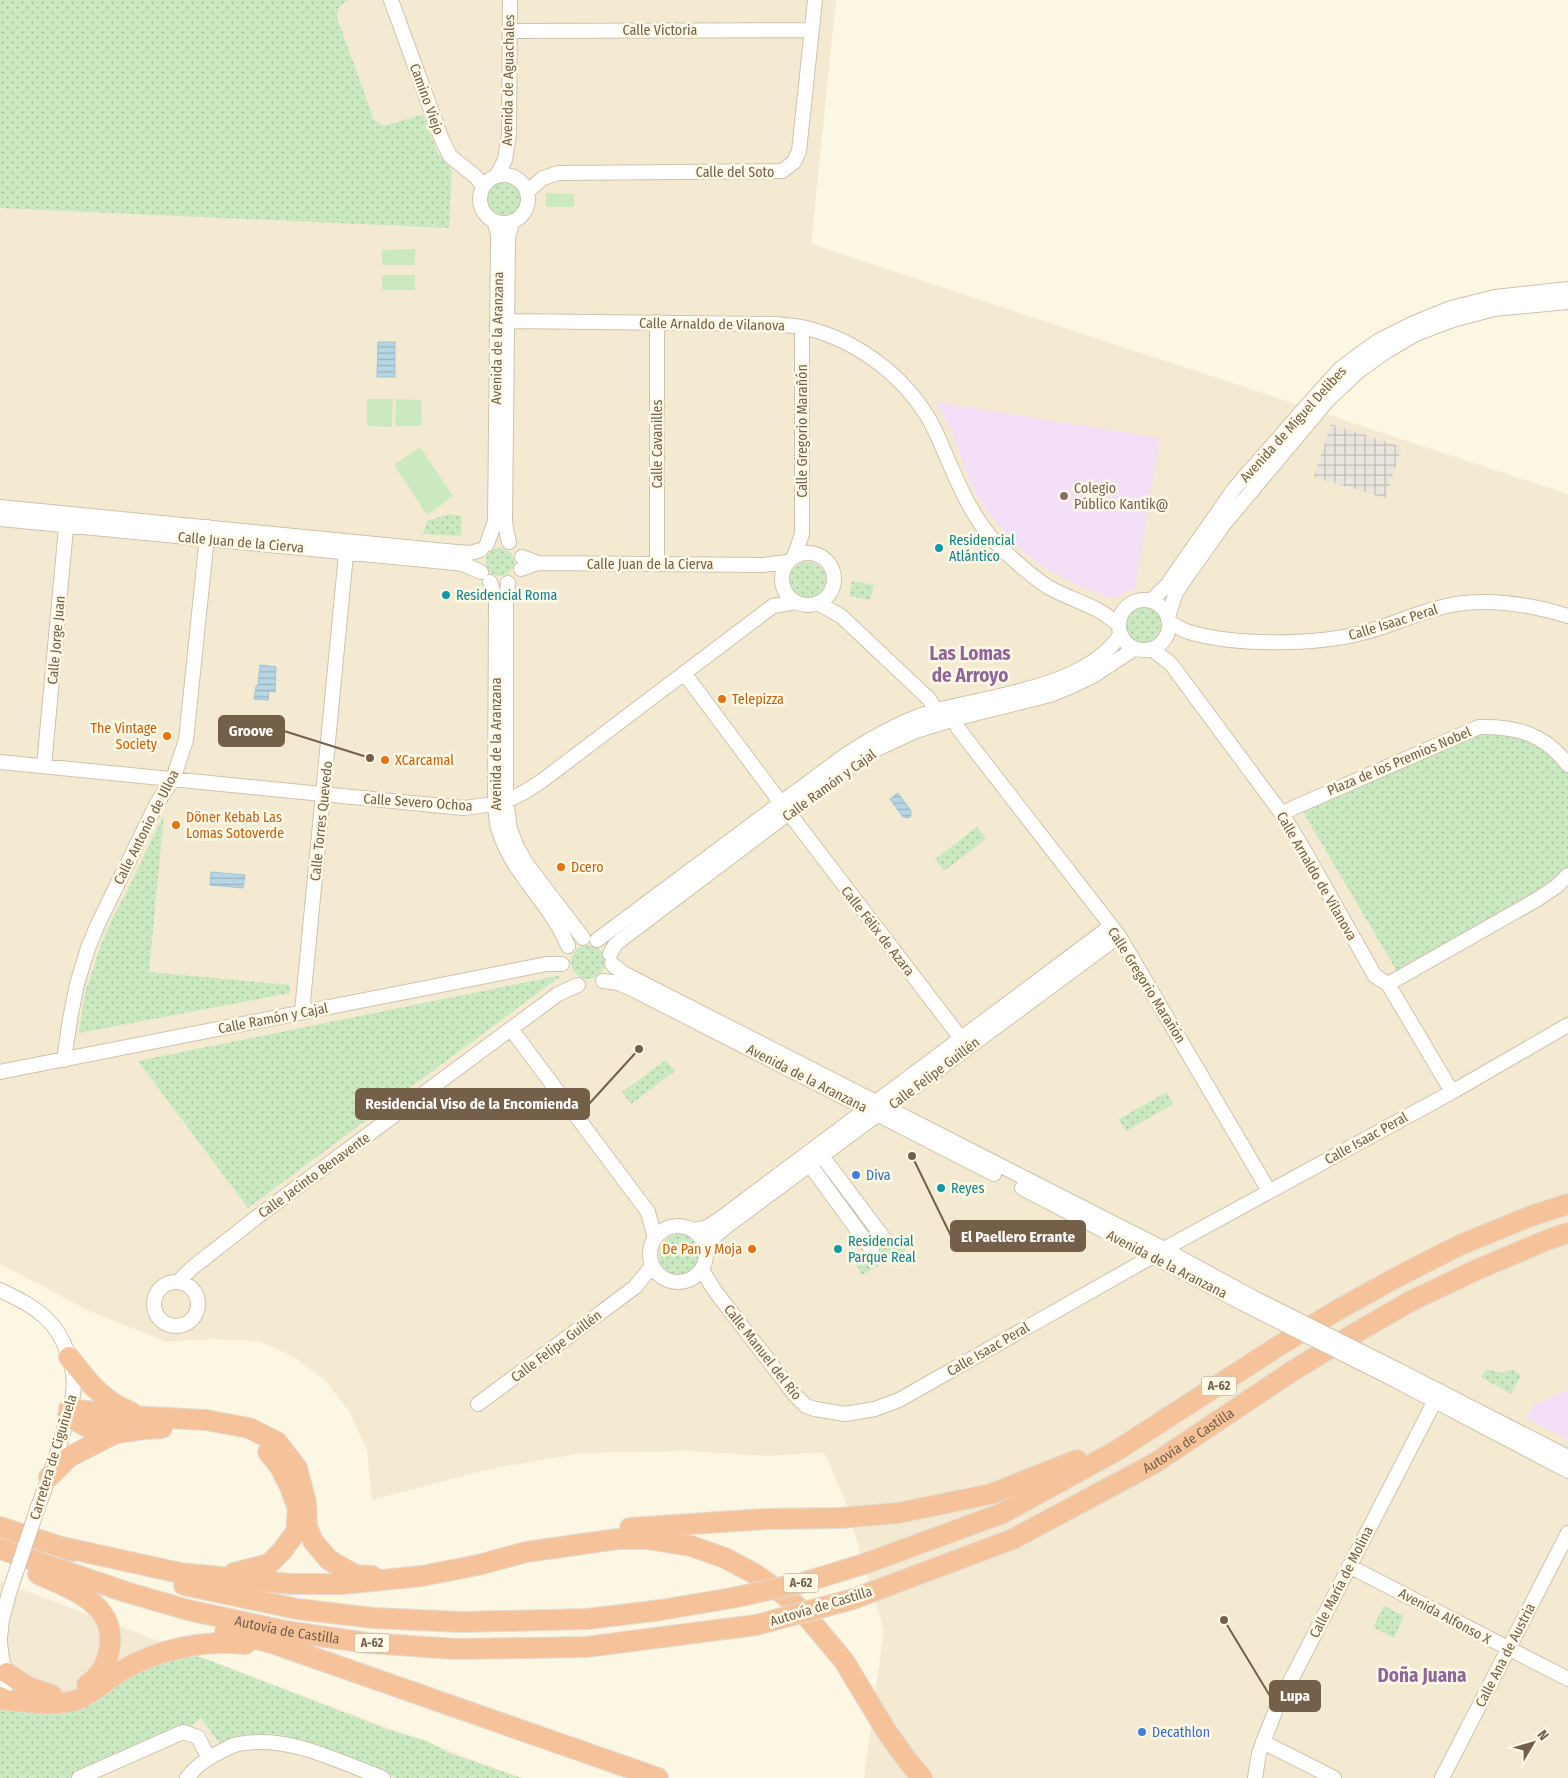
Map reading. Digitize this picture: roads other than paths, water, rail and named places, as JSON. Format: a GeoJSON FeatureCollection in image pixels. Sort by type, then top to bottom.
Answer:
{"type":"FeatureCollection","features":[{"type":"Feature","properties":{"kind":"highway","name":"Autovía de Castilla"},"geometry":{"type":"LineString","coordinates":[[0,1527],[62,1547],[131,1574],[296,1609],[374,1618],[462,1622],[587,1619],[661,1610],[732,1598],[802,1583],[867,1563],[1003,1513],[1116,1451],[1277,1347],[1334,1312],[1401,1275],[1469,1242],[1531,1216],[1568,1204]]}},
{"type":"Feature","properties":{"kind":"highway","name":"Autovía de Castilla"},"geometry":{"type":"LineString","coordinates":[[0,1549],[126,1592],[188,1610],[285,1631],[368,1643],[455,1649],[586,1647],[756,1625],[853,1599],[1013,1539],[1155,1463],[1294,1370],[1411,1301],[1474,1271],[1568,1233]]}},
{"type":"Feature","properties":{"kind":"highway"},"geometry":{"type":"LineString","coordinates":[[1155,1463],[1308,1371],[1402,1318],[1473,1284],[1568,1246]]}},
{"type":"Feature","properties":{"kind":"highway"},"geometry":{"type":"LineString","coordinates":[[69,1357],[90,1385],[103,1397],[117,1406],[142,1416]]}},
{"type":"Feature","properties":{"kind":"highway"},"geometry":{"type":"LineString","coordinates":[[62,1547],[180,1573],[291,1584],[342,1584],[398,1579],[478,1565],[573,1538],[636,1526],[766,1519],[840,1518],[898,1513],[991,1494],[1025,1482],[1104,1448],[1220,1385]]}},
{"type":"Feature","properties":{"kind":"highway"},"geometry":{"type":"LineString","coordinates":[[69,1413],[206,1420],[249,1428],[277,1442],[297,1468],[306,1502],[307,1527],[313,1541],[329,1560],[355,1574],[398,1579]]}},
{"type":"Feature","properties":{"kind":"highway"},"geometry":{"type":"LineString","coordinates":[[69,1413],[89,1428],[116,1433],[145,1429],[177,1428],[242,1436],[268,1452],[280,1467],[298,1509],[296,1532],[282,1551],[268,1564],[245,1571],[212,1577]]}},
{"type":"Feature","properties":{"kind":"highway"},"geometry":{"type":"LineString","coordinates":[[49,1477],[69,1457],[116,1433]]}},
{"type":"Feature","properties":{"kind":"highway"},"geometry":{"type":"LineString","coordinates":[[526,1552],[618,1539],[654,1539],[675,1542],[708,1552],[725,1558],[755,1574],[793,1602],[822,1634],[844,1662],[896,1746],[922,1778]]}},
{"type":"Feature","properties":{"kind":"highway"},"geometry":{"type":"LineString","coordinates":[[8,1561],[157,1612],[272,1643],[658,1778]]}},
{"type":"Feature","properties":{"kind":"highway"},"geometry":{"type":"LineString","coordinates":[[4,1670],[28,1687],[39,1692],[50,1694],[71,1692],[94,1680],[101,1673],[111,1645],[105,1618],[89,1599],[8,1561]]}},
{"type":"Feature","properties":{"kind":"highway"},"geometry":{"type":"LineString","coordinates":[[0,1695],[5,1700],[48,1704],[68,1702],[87,1695],[122,1670],[151,1656],[178,1648],[203,1644],[257,1645],[319,1659]]}},
{"type":"Feature","properties":{"kind":"street","name":"Camino Viejo"},"geometry":{"type":"LineString","coordinates":[[391,0],[442,140],[450,156],[476,177],[483,186]]}},
{"type":"Feature","properties":{"kind":"street","name":"Avenida de Aguachales"},"geometry":{"type":"LineString","coordinates":[[503,175],[509,134],[510,0]]}},
{"type":"Feature","properties":{"kind":"street","name":"Calle del Soto"},"geometry":{"type":"LineString","coordinates":[[526,187],[549,174],[558,173],[782,172],[794,162],[799,151],[815,0]]}},
{"type":"Feature","properties":{"kind":"street","name":"Calle Victoria"},"geometry":{"type":"LineString","coordinates":[[509,31],[811,30]]}},
{"type":"Feature","properties":{"kind":"street"},"geometry":{"type":"LineString","coordinates":[[503,175],[518,178],[526,187],[529,198],[526,209],[521,217],[512,222],[502,223],[486,216],[481,206],[480,197],[483,186],[489,179],[503,175]]}},
{"type":"Feature","properties":{"kind":"street","name":"Avenida de la Aranzana"},"geometry":{"type":"LineString","coordinates":[[494,221],[498,234],[502,321],[505,520],[509,542]]}},
{"type":"Feature","properties":{"kind":"street","name":"Avenida de la Aranzana"},"geometry":{"type":"LineString","coordinates":[[484,547],[492,534],[495,521],[502,321],[508,238],[512,222]]}},
{"type":"Feature","properties":{"kind":"street","name":"Avenida de Miguel Delibes"},"geometry":{"type":"LineString","coordinates":[[1151,601],[1167,585],[1234,489],[1340,369],[1361,353],[1378,341],[1414,323],[1451,308],[1495,298],[1568,289]]}},
{"type":"Feature","properties":{"kind":"street","name":"Avenida de Miguel Delibes"},"geometry":{"type":"LineString","coordinates":[[1168,619],[1176,592],[1224,524],[1327,401],[1360,370],[1416,334],[1453,320],[1494,310],[1568,302]]}},
{"type":"Feature","properties":{"kind":"street","name":"Calle Arnaldo de Vilanova"},"geometry":{"type":"LineString","coordinates":[[502,321],[775,324],[802,327],[822,333],[851,346],[876,361],[897,377],[915,398],[938,435],[967,503],[995,542],[1023,568],[1049,587],[1098,610],[1120,624]]}},
{"type":"Feature","properties":{"kind":"street","name":"Calle Cavanilles"},"geometry":{"type":"LineString","coordinates":[[657,565],[658,322]]}},
{"type":"Feature","properties":{"kind":"street","name":"Calle Gregorio Marañón"},"geometry":{"type":"LineString","coordinates":[[787,570],[802,534],[802,327]]}},
{"type":"Feature","properties":{"kind":"street","name":"Calle Juan de la Cierva"},"geometry":{"type":"LineString","coordinates":[[0,507],[67,520]]}},
{"type":"Feature","properties":{"kind":"street","name":"Calle Juan de la Cierva"},"geometry":{"type":"LineString","coordinates":[[0,519],[67,520],[347,547],[455,562],[465,565],[486,577]]}},
{"type":"Feature","properties":{"kind":"street","name":"Calle Jorge Juan"},"geometry":{"type":"LineString","coordinates":[[44,766],[67,520]]}},
{"type":"Feature","properties":{"kind":"street","name":"Calle Antonio de Ulloa"},"geometry":{"type":"LineString","coordinates":[[64,1060],[77,984],[88,948],[157,804],[173,779],[186,740],[207,533]]}},
{"type":"Feature","properties":{"kind":"street"},"geometry":{"type":"LineString","coordinates":[[802,534],[814,554],[827,562],[833,575],[831,590],[828,595],[817,603],[810,605],[796,602],[790,598],[787,570],[800,554],[814,554]]}},
{"type":"Feature","properties":{"kind":"street"},"geometry":{"type":"LineString","coordinates":[[502,540],[509,542],[517,548],[522,563],[516,577],[508,583],[499,584],[486,577],[478,565],[484,547],[494,541],[502,540]]}},
{"type":"Feature","properties":{"kind":"street","name":"Calle Juan de la Cierva"},"geometry":{"type":"LineString","coordinates":[[347,547],[470,553],[484,547]]}},
{"type":"Feature","properties":{"kind":"street","name":"Calle Torres Quevedo"},"geometry":{"type":"LineString","coordinates":[[302,1012],[347,547]]}},
{"type":"Feature","properties":{"kind":"street","name":"Calle Juan de la Cierva"},"geometry":{"type":"LineString","coordinates":[[522,563],[762,565],[787,570]]}},
{"type":"Feature","properties":{"kind":"street","name":"Calle Severo Ochoa"},"geometry":{"type":"LineString","coordinates":[[773,606],[787,570]]}},
{"type":"Feature","properties":{"kind":"street","name":"Avenida de la Aranzana"},"geometry":{"type":"LineString","coordinates":[[486,577],[496,601],[500,803],[522,855],[590,939]]}},
{"type":"Feature","properties":{"kind":"street","name":"Avenida de la Aranzana"},"geometry":{"type":"LineString","coordinates":[[508,583],[498,829],[507,852],[518,870],[561,928],[565,955]]}},
{"type":"Feature","properties":{"kind":"street"},"geometry":{"type":"LineString","coordinates":[[831,590],[841,616]]}},
{"type":"Feature","properties":{"kind":"street"},"geometry":{"type":"LineString","coordinates":[[1142,600],[1158,604],[1168,619],[1161,643],[1143,651],[1134,649],[1126,644],[1120,624],[1134,602],[1142,600]]}},
{"type":"Feature","properties":{"kind":"street","name":"Calle Isaac Peral"},"geometry":{"type":"LineString","coordinates":[[1168,619],[1188,632],[1217,638],[1265,642],[1332,639],[1360,634],[1439,608],[1483,601],[1524,604],[1568,616]]}},
{"type":"Feature","properties":{"kind":"street","name":"Calle Severo Ochoa"},"geometry":{"type":"LineString","coordinates":[[0,762],[463,808],[500,803],[521,795],[543,780],[773,606],[796,602]]}},
{"type":"Feature","properties":{"kind":"street"},"geometry":{"type":"LineString","coordinates":[[817,603],[841,616],[929,699],[936,710]]}},
{"type":"Feature","properties":{"kind":"street","name":"Calle Ramón y Cajal"},"geometry":{"type":"LineString","coordinates":[[611,959],[615,945],[785,808],[844,756],[870,739],[907,721],[936,710],[1044,684],[1067,676],[1086,666],[1108,650],[1120,624]]}},
{"type":"Feature","properties":{"kind":"street","name":"Calle Isaac Peral"},"geometry":{"type":"LineString","coordinates":[[1161,643],[1188,632]]}},
{"type":"Feature","properties":{"kind":"street","name":"Calle Arnaldo de Vilanova"},"geometry":{"type":"LineString","coordinates":[[1161,643],[1172,664],[1282,814],[1375,976],[1388,984],[1452,1092]]}},
{"type":"Feature","properties":{"kind":"street","name":"Calle Ramón y Cajal"},"geometry":{"type":"LineString","coordinates":[[590,939],[875,750],[916,731],[954,719],[1050,696],[1093,676],[1134,649]]}},
{"type":"Feature","properties":{"kind":"street","name":"Calle Félix de Azara"},"geometry":{"type":"LineString","coordinates":[[684,673],[964,1043]]}},
{"type":"Feature","properties":{"kind":"street","name":"Calle Gregorio Marañón"},"geometry":{"type":"LineString","coordinates":[[954,719],[967,740],[1115,931],[1270,1191]]}},
{"type":"Feature","properties":{"kind":"street","name":"Plaza de los Premios Nobel"},"geometry":{"type":"LineString","coordinates":[[1282,814],[1479,727],[1500,726],[1536,736],[1552,748],[1568,765]]}},
{"type":"Feature","properties":{"kind":"street"},"geometry":{"type":"LineString","coordinates":[[1388,984],[1536,900],[1568,875]]}},
{"type":"Feature","properties":{"kind":"street","name":"Calle Felipe Guillén"},"geometry":{"type":"LineString","coordinates":[[694,1230],[705,1228],[717,1220],[877,1108],[1115,931]]}},
{"type":"Feature","properties":{"kind":"street"},"geometry":{"type":"LineString","coordinates":[[590,939],[606,946],[611,959],[607,976],[603,981],[591,987],[573,982],[564,972],[565,955],[575,941],[590,939]]}},
{"type":"Feature","properties":{"kind":"street","name":"Calle Ramón y Cajal"},"geometry":{"type":"LineString","coordinates":[[0,1072],[547,964],[565,955]]}},
{"type":"Feature","properties":{"kind":"street","name":"Avenida de la Aranzana"},"geometry":{"type":"LineString","coordinates":[[611,959],[622,973],[877,1108],[1395,1375],[1568,1457]]}},
{"type":"Feature","properties":{"kind":"street","name":"Avenida de la Aranzana"},"geometry":{"type":"LineString","coordinates":[[603,981],[618,983],[632,989],[877,1108]]}},
{"type":"Feature","properties":{"kind":"street","name":"Calle Jacinto Benavente"},"geometry":{"type":"LineString","coordinates":[[185,1284],[192,1268],[257,1216],[573,982]]}},
{"type":"Feature","properties":{"kind":"street","name":"Calle Isaac Peral"},"geometry":{"type":"LineString","coordinates":[[815,1410],[846,1414],[875,1409],[899,1400],[1158,1252],[1452,1092],[1568,1025]]}},
{"type":"Feature","properties":{"kind":"street"},"geometry":{"type":"LineString","coordinates":[[511,1029],[648,1212],[655,1238]]}},
{"type":"Feature","properties":{"kind":"street","name":"Calle Felipe Guillén"},"geometry":{"type":"LineString","coordinates":[[707,1251],[711,1240],[723,1229],[822,1156],[877,1108]]}},
{"type":"Feature","properties":{"kind":"street"},"geometry":{"type":"LineString","coordinates":[[822,1156],[886,1241]]}},
{"type":"Feature","properties":{"kind":"street"},"geometry":{"type":"LineString","coordinates":[[810,1165],[872,1250]]}},
{"type":"Feature","properties":{"kind":"street"},"geometry":{"type":"LineString","coordinates":[[648,1212],[672,1226],[687,1227],[694,1230],[700,1236],[707,1251],[706,1261],[696,1277],[679,1283],[663,1278],[657,1273],[652,1266],[650,1256],[655,1238],[672,1226]]}},
{"type":"Feature","properties":{"kind":"street","name":"Calle Felipe Guillén"},"geometry":{"type":"LineString","coordinates":[[478,1404],[635,1287],[652,1266]]}},
{"type":"Feature","properties":{"kind":"street","name":"Calle Manuel del Río"},"geometry":{"type":"LineString","coordinates":[[702,1270],[715,1290],[795,1395],[806,1406],[815,1410]]}},
{"type":"Feature","properties":{"kind":"street","name":"Calle Felipe Guillén"},"geometry":{"type":"LineString","coordinates":[[635,1287],[663,1278]]}},
{"type":"Feature","properties":{"kind":"street","name":"Calle Manuel del Río"},"geometry":{"type":"LineString","coordinates":[[690,1280],[715,1290]]}},
{"type":"Feature","properties":{"kind":"street","name":"Carretera de Ciguñuela"},"geometry":{"type":"LineString","coordinates":[[0,1290],[21,1300],[47,1319],[57,1332],[69,1357],[74,1384],[69,1413],[9,1593],[2,1620],[0,1640],[4,1670]]}},
{"type":"Feature","properties":{"kind":"street","name":"Avenida de la Aranzana"},"geometry":{"type":"LineString","coordinates":[[1438,1396],[1568,1470]]}},
{"type":"Feature","properties":{"kind":"street","name":"Calle María de Molina"},"geometry":{"type":"LineString","coordinates":[[1255,1778],[1259,1753],[1276,1709],[1438,1396]]}},
{"type":"Feature","properties":{"kind":"street","name":"Calle Ana de Austria"},"geometry":{"type":"LineString","coordinates":[[1442,1778],[1568,1532]]}},
{"type":"Feature","properties":{"kind":"street","name":"Avenida Alfonso X"},"geometry":{"type":"LineString","coordinates":[[1349,1566],[1568,1679]]}},
{"type":"Feature","properties":{"kind":"street","name":"Carretera de Ciguñuela"},"geometry":{"type":"LineString","coordinates":[[0,1612],[9,1593]]}},
{"type":"Feature","properties":{"kind":"street"},"geometry":{"type":"LineString","coordinates":[[0,1695],[8,1684],[4,1670]]}},
{"type":"Feature","properties":{"kind":"street"},"geometry":{"type":"LineString","coordinates":[[80,1778],[183,1732],[198,1736],[208,1757]]}},
{"type":"Feature","properties":{"kind":"street"},"geometry":{"type":"LineString","coordinates":[[187,1778],[208,1757],[236,1744],[269,1741],[295,1745],[383,1778]]}},
{"type":"Feature","properties":{"kind":"street"},"geometry":{"type":"LineString","coordinates":[[1263,1742],[1334,1778]]}},
{"type":"Feature","properties":{"kind":"water"},"geometry":{"type":"Polygon","coordinates":[[[378,342],[395,342],[395,377],[377,377],[378,342]]]}},
{"type":"Feature","properties":{"kind":"water"},"geometry":{"type":"Polygon","coordinates":[[[260,665],[276,667],[275,692],[269,691],[268,700],[254,699],[256,686],[258,685],[260,665]]]}},
{"type":"Feature","properties":{"kind":"water"},"geometry":{"type":"Polygon","coordinates":[[[898,793],[911,811],[909,818],[903,817],[890,799],[898,793]]]}},
{"type":"Feature","properties":{"kind":"water"},"geometry":{"type":"Polygon","coordinates":[[[211,872],[245,875],[243,888],[210,885],[211,872]]]}},
{"type":"Feature","properties":{"kind":"place","name":"Colegio Público Kantik@"},"geometry":{"type":"Point","coordinates":[1064,496]}},
{"type":"Feature","properties":{"kind":"place","name":"Residencial Atlántico"},"geometry":{"type":"Point","coordinates":[939,548]}},
{"type":"Feature","properties":{"kind":"place","name":"Residencial Roma"},"geometry":{"type":"Point","coordinates":[446,595]}},
{"type":"Feature","properties":{"kind":"place","name":"Telepizza"},"geometry":{"type":"Point","coordinates":[722,699]}},
{"type":"Feature","properties":{"kind":"place","name":"The Vintage Society"},"geometry":{"type":"Point","coordinates":[167,736]}},
{"type":"Feature","properties":{"kind":"place","name":"Groove"},"geometry":{"type":"Point","coordinates":[370,758]}},
{"type":"Feature","properties":{"kind":"place","name":"XCarcamal"},"geometry":{"type":"Point","coordinates":[385,760]}},
{"type":"Feature","properties":{"kind":"place","name":"Döner Kebab Las Lomas Sotoverde"},"geometry":{"type":"Point","coordinates":[176,825]}},
{"type":"Feature","properties":{"kind":"place","name":"Dcero"},"geometry":{"type":"Point","coordinates":[561,867]}},
{"type":"Feature","properties":{"kind":"place","name":"Residencial Viso de la Encomienda"},"geometry":{"type":"Point","coordinates":[639,1049]}},
{"type":"Feature","properties":{"kind":"place","name":"El Paellero Errante"},"geometry":{"type":"Point","coordinates":[912,1156]}},
{"type":"Feature","properties":{"kind":"place","name":"Diva"},"geometry":{"type":"Point","coordinates":[856,1175]}},
{"type":"Feature","properties":{"kind":"place","name":"Reyes"},"geometry":{"type":"Point","coordinates":[941,1188]}},
{"type":"Feature","properties":{"kind":"place","name":"De Pan y Moja"},"geometry":{"type":"Point","coordinates":[752,1249]}},
{"type":"Feature","properties":{"kind":"place","name":"Residencial Parque Real"},"geometry":{"type":"Point","coordinates":[838,1249]}},
{"type":"Feature","properties":{"kind":"place","name":"Lupa"},"geometry":{"type":"Point","coordinates":[1224,1620]}},
{"type":"Feature","properties":{"kind":"place","name":"Decathlon"},"geometry":{"type":"Point","coordinates":[1142,1732]}},
{"type":"Feature","properties":{"kind":"district","name":"Las Lomas de Arroyo"},"geometry":{"type":"Point","coordinates":[970,664]}},
{"type":"Feature","properties":{"kind":"district","name":"Doña Juana"},"geometry":{"type":"Point","coordinates":[1422,1675]}}]}
